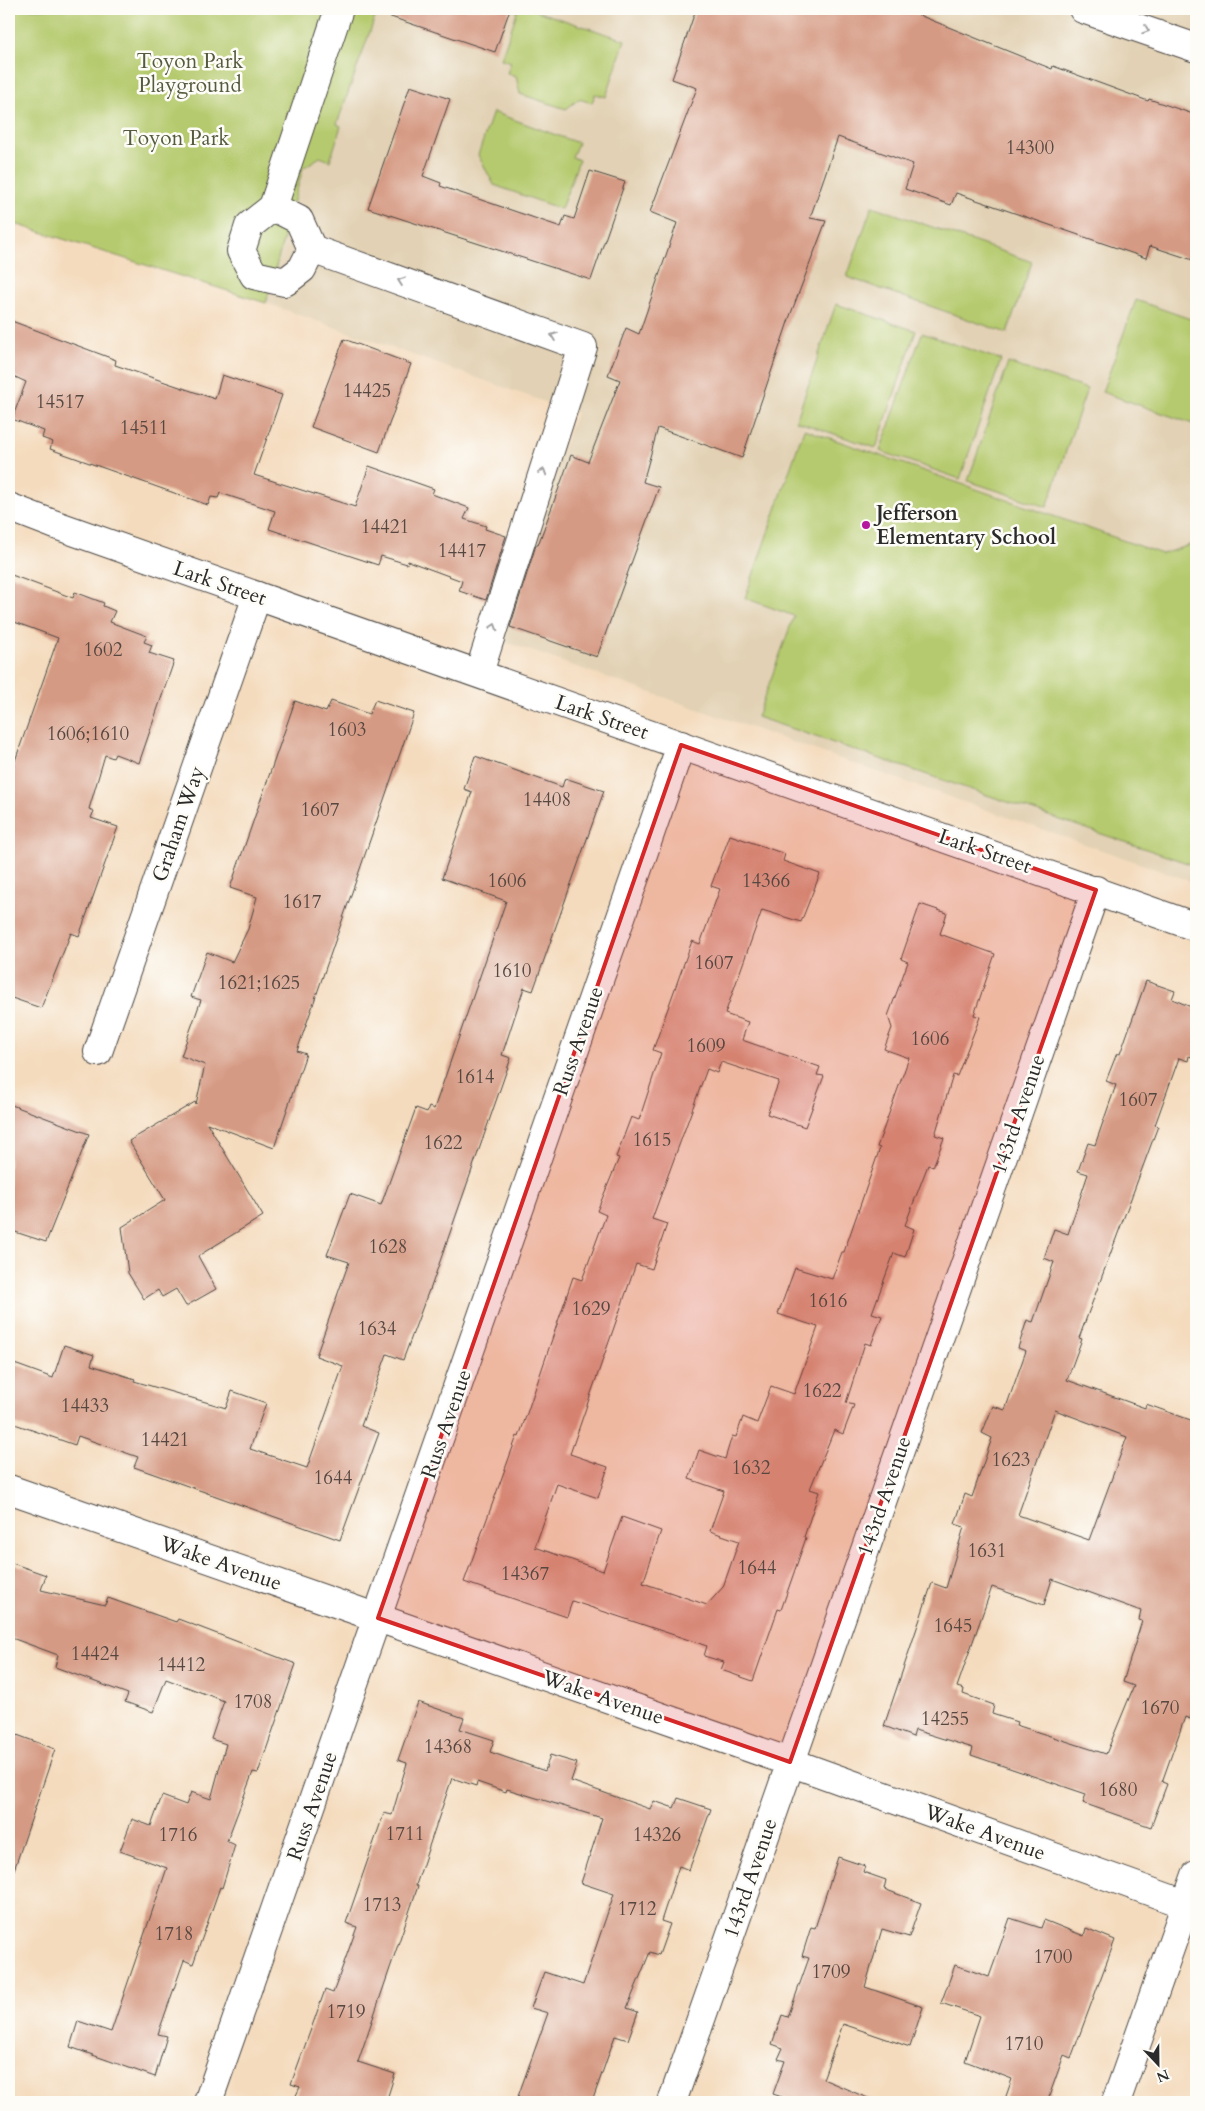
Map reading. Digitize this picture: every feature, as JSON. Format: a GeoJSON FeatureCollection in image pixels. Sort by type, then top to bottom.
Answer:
{"type":"FeatureCollection","features":[{"type":"Feature","properties":{"kind":"street"},"geometry":{"type":"LineString","coordinates":[[312,249],[302,270],[285,282],[254,275],[241,252],[249,226],[273,207],[339,9]]}},
{"type":"Feature","properties":{"kind":"street"},"geometry":{"type":"LineString","coordinates":[[1083,9],[1196,48]]}},
{"type":"Feature","properties":{"kind":"street"},"geometry":{"type":"LineString","coordinates":[[273,207],[300,220],[312,249],[583,347],[479,674]]}},
{"type":"Feature","properties":{"kind":"street","name":"Lark Street"},"geometry":{"type":"LineString","coordinates":[[9,506],[53,524],[1096,890],[1196,927]]}},
{"type":"Feature","properties":{"kind":"street","name":"Graham Way"},"geometry":{"type":"LineString","coordinates":[[98,1052],[258,596]]}},
{"type":"Feature","properties":{"kind":"street","name":"Russ Avenue"},"geometry":{"type":"LineString","coordinates":[[208,2102],[681,745]]}},
{"type":"Feature","properties":{"kind":"street","name":"143rd Avenue"},"geometry":{"type":"LineString","coordinates":[[672,2102],[1096,890]]}},
{"type":"Feature","properties":{"kind":"street","name":"Wake Avenue"},"geometry":{"type":"LineString","coordinates":[[9,1489],[790,1762],[1191,1906]]}},
{"type":"Feature","properties":{"kind":"street"},"geometry":{"type":"LineString","coordinates":[[1116,2102],[1191,1906],[1196,1875]]}},
{"type":"Feature","properties":{"kind":"highlighted area"},"geometry":{"type":"Polygon","coordinates":[[[681,745],[1096,890],[790,1762],[378,1618],[681,745]]]}},
{"type":"Feature","properties":{"kind":"shaded area","name":"Jefferson Elementary School"},"geometry":{"type":"Polygon","coordinates":[[[378,9],[1196,9],[1196,883],[494,638],[576,413],[266,303],[303,168],[320,157],[330,160],[341,126],[336,125],[378,9]]]}},
{"type":"Feature","properties":{"kind":"green space","name":"Toyon Park"},"geometry":{"type":"Polygon","coordinates":[[[9,9],[378,9],[337,124],[341,126],[330,161],[320,157],[303,168],[266,303],[9,222],[9,9]]]}},
{"type":"Feature","properties":{"kind":"green space"},"geometry":{"type":"Polygon","coordinates":[[[518,9],[530,9],[625,40],[606,97],[595,94],[592,103],[579,99],[566,109],[520,94],[516,76],[507,73],[511,62],[501,59],[518,9]]]}},
{"type":"Feature","properties":{"kind":"green space"},"geometry":{"type":"Polygon","coordinates":[[[493,112],[578,143],[572,157],[579,160],[561,209],[494,185],[478,155],[493,112]]]}},
{"type":"Feature","properties":{"kind":"green space"},"geometry":{"type":"Polygon","coordinates":[[[872,206],[1032,262],[1007,333],[847,277],[872,206]]]}},
{"type":"Feature","properties":{"kind":"green space"},"geometry":{"type":"Polygon","coordinates":[[[1136,300],[1196,321],[1196,425],[1102,392],[1136,300]]]}},
{"type":"Feature","properties":{"kind":"green space"},"geometry":{"type":"Polygon","coordinates":[[[836,304],[916,331],[876,448],[796,421],[836,304]]]}},
{"type":"Feature","properties":{"kind":"green space"},"geometry":{"type":"Polygon","coordinates":[[[922,333],[1001,360],[960,479],[880,451],[922,333]]]}},
{"type":"Feature","properties":{"kind":"green space"},"geometry":{"type":"Polygon","coordinates":[[[1008,363],[1087,389],[1047,507],[968,481],[1008,363]]]}},
{"type":"Feature","properties":{"kind":"green space"},"geometry":{"type":"Polygon","coordinates":[[[804,429],[1162,554],[1196,543],[1196,866],[757,717],[794,616],[745,598],[804,429]]]}},
{"type":"Feature","properties":{"kind":"building"},"geometry":{"type":"Polygon","coordinates":[[[383,9],[510,9],[495,52],[382,14],[383,9]]]}},
{"type":"Feature","properties":{"kind":"building"},"geometry":{"type":"Polygon","coordinates":[[[696,9],[904,9],[1052,69],[1053,66],[1148,101],[1149,99],[1196,115],[1196,261],[1150,246],[1146,258],[956,193],[951,205],[905,189],[913,164],[838,137],[810,218],[826,221],[790,316],[742,458],[658,428],[643,482],[659,487],[597,657],[510,627],[536,545],[538,545],[571,455],[588,462],[620,380],[608,375],[626,328],[639,334],[677,223],[650,212],[697,88],[672,79],[696,9]]]}},
{"type":"Feature","properties":{"kind":"building"},"geometry":{"type":"Polygon","coordinates":[[[410,86],[450,99],[423,176],[441,183],[440,186],[561,227],[565,216],[574,219],[590,171],[625,182],[591,280],[368,208],[410,86]]]}},
{"type":"Feature","properties":{"kind":"building"},"geometry":{"type":"Polygon","coordinates":[[[9,320],[116,360],[115,365],[215,399],[222,375],[282,395],[254,475],[355,507],[369,466],[434,489],[432,494],[469,508],[464,519],[486,526],[485,529],[506,536],[486,600],[459,591],[462,581],[408,561],[407,564],[381,556],[378,565],[269,529],[275,511],[220,493],[218,498],[211,497],[208,505],[50,449],[53,442],[42,438],[44,431],[12,419],[26,382],[9,374],[9,320]]]}},
{"type":"Feature","properties":{"kind":"building"},"geometry":{"type":"Polygon","coordinates":[[[344,339],[411,364],[379,452],[311,427],[344,339]]]}},
{"type":"Feature","properties":{"kind":"building"},"geometry":{"type":"Polygon","coordinates":[[[9,574],[73,598],[75,592],[104,603],[103,606],[115,611],[110,622],[147,636],[144,642],[152,645],[149,653],[174,661],[139,763],[115,754],[113,758],[105,755],[89,809],[94,811],[91,818],[118,827],[79,936],[71,933],[41,1008],[9,997],[9,778],[58,638],[9,620],[9,574]]]}},
{"type":"Feature","properties":{"kind":"building"},"geometry":{"type":"Polygon","coordinates":[[[375,700],[414,713],[297,1051],[306,1054],[274,1148],[207,1123],[263,1216],[198,1256],[216,1289],[186,1306],[176,1289],[162,1297],[158,1290],[144,1299],[128,1273],[122,1227],[165,1200],[129,1141],[195,1102],[196,1104],[205,1065],[181,1056],[201,1000],[191,997],[207,952],[232,962],[248,929],[257,897],[230,888],[295,701],[326,712],[331,701],[369,714],[375,700]]]}},
{"type":"Feature","properties":{"kind":"building"},"geometry":{"type":"Polygon","coordinates":[[[475,756],[562,787],[565,778],[604,791],[533,991],[524,988],[502,1055],[511,1058],[430,1290],[403,1360],[387,1354],[361,1426],[379,1433],[340,1540],[134,1467],[138,1457],[78,1436],[75,1445],[9,1422],[9,1362],[53,1378],[64,1345],[94,1355],[91,1365],[135,1379],[134,1381],[226,1408],[232,1391],[266,1403],[250,1449],[307,1468],[343,1366],[316,1356],[349,1262],[327,1255],[350,1194],[381,1205],[416,1108],[427,1112],[429,1107],[434,1109],[506,901],[442,878],[472,792],[464,789],[475,756]]]}},
{"type":"Feature","properties":{"kind":"building"},"geometry":{"type":"Polygon","coordinates":[[[730,835],[785,854],[783,861],[820,874],[801,922],[762,910],[725,1014],[748,1022],[742,1040],[820,1067],[817,1075],[824,1076],[805,1127],[767,1114],[779,1081],[721,1062],[717,1073],[707,1069],[652,1219],[667,1224],[652,1269],[636,1264],[570,1454],[608,1467],[598,1498],[557,1484],[535,1547],[603,1571],[622,1517],[661,1531],[643,1583],[707,1605],[723,1587],[739,1541],[710,1531],[724,1491],[689,1479],[699,1450],[725,1459],[732,1436],[736,1437],[743,1417],[757,1423],[771,1386],[794,1394],[818,1327],[778,1314],[795,1268],[832,1279],[842,1252],[844,1252],[880,1148],[877,1147],[909,1058],[884,1049],[892,1028],[888,1016],[908,962],[901,959],[920,904],[947,913],[940,934],[995,954],[974,1015],[980,1017],[957,1076],[953,1075],[935,1135],[944,1138],[933,1167],[928,1165],[905,1225],[914,1229],[905,1257],[894,1253],[872,1313],[882,1316],[871,1345],[865,1343],[846,1403],[854,1405],[843,1434],[834,1430],[810,1489],[819,1492],[804,1537],[806,1538],[781,1610],[778,1609],[753,1681],[721,1670],[724,1662],[704,1656],[707,1646],[572,1601],[567,1617],[464,1582],[517,1436],[519,1437],[573,1277],[582,1280],[606,1215],[597,1211],[619,1158],[616,1157],[631,1117],[639,1120],[661,1053],[653,1050],[692,941],[700,944],[720,889],[711,886],[730,835]]]}},
{"type":"Feature","properties":{"kind":"building"},"geometry":{"type":"Polygon","coordinates":[[[1146,981],[1175,991],[1172,999],[1196,1009],[1196,1058],[1189,1056],[1188,1061],[1179,1058],[1155,1125],[1158,1126],[1079,1338],[1082,1339],[1067,1380],[1145,1408],[1146,1404],[1196,1422],[1196,1702],[1190,1719],[1185,1717],[1162,1782],[1167,1784],[1151,1827],[1083,1803],[1086,1794],[971,1755],[973,1748],[915,1730],[913,1737],[884,1726],[932,1583],[946,1588],[964,1527],[955,1524],[965,1494],[972,1497],[992,1438],[982,1433],[993,1406],[1005,1410],[1026,1351],[1018,1348],[1027,1320],[1033,1322],[1054,1262],[1044,1258],[1054,1229],[1068,1234],[1088,1174],[1078,1171],[1088,1143],[1095,1145],[1116,1085],[1106,1081],[1117,1053],[1120,1054],[1146,981]],[[1055,1410],[1018,1515],[1089,1540],[1127,1437],[1055,1410]],[[1052,1579],[1044,1605],[992,1587],[957,1687],[964,1689],[963,1694],[994,1705],[992,1714],[1017,1722],[1016,1725],[1106,1754],[1134,1686],[1123,1682],[1142,1621],[1139,1620],[1141,1611],[1052,1579]]]}},
{"type":"Feature","properties":{"kind":"building"},"geometry":{"type":"Polygon","coordinates":[[[9,1104],[89,1134],[46,1242],[9,1230],[9,1104]]]}},
{"type":"Feature","properties":{"kind":"building"},"geometry":{"type":"Polygon","coordinates":[[[9,1562],[46,1575],[41,1590],[105,1605],[108,1598],[176,1622],[178,1619],[296,1664],[258,1773],[253,1772],[227,1841],[235,1845],[222,1888],[220,1887],[193,1964],[184,1960],[158,2034],[167,2036],[155,2077],[70,2047],[78,2021],[111,2032],[167,1868],[120,1851],[132,1819],[151,1826],[162,1796],[186,1805],[191,1792],[211,1799],[226,1744],[211,1739],[224,1701],[166,1679],[153,1712],[125,1702],[128,1694],[55,1667],[58,1655],[9,1637],[9,1562]]]}},
{"type":"Feature","properties":{"kind":"building"},"geometry":{"type":"Polygon","coordinates":[[[418,1702],[464,1718],[460,1729],[494,1740],[490,1752],[545,1771],[550,1755],[577,1763],[571,1781],[650,1809],[654,1801],[674,1808],[678,1798],[711,1809],[689,1870],[679,1866],[661,1921],[670,1924],[659,1955],[650,1952],[627,2008],[638,2012],[628,2040],[615,2036],[592,2102],[516,2102],[548,2013],[531,2008],[544,1972],[583,1985],[614,1894],[581,1883],[602,1818],[507,1789],[506,1792],[477,1782],[476,1786],[452,1778],[416,1885],[418,1886],[358,2062],[395,2074],[386,2102],[293,2102],[300,2087],[291,2084],[325,1990],[333,1993],[357,1927],[346,1923],[384,1813],[392,1815],[407,1763],[398,1760],[418,1702]]]}},
{"type":"Feature","properties":{"kind":"building"},"geometry":{"type":"Polygon","coordinates":[[[9,1732],[55,1749],[14,1870],[9,1869],[9,1732]]]}},
{"type":"Feature","properties":{"kind":"building"},"geometry":{"type":"Polygon","coordinates":[[[838,1857],[865,1866],[863,1872],[886,1880],[884,1889],[921,1903],[909,1937],[882,1929],[865,1987],[923,2007],[910,2047],[843,2024],[823,2079],[877,2102],[797,2102],[773,2094],[785,2061],[778,2059],[783,2048],[772,2044],[782,2015],[788,2017],[809,1958],[802,1956],[811,1927],[815,1928],[838,1857]]]}},
{"type":"Feature","properties":{"kind":"building"},"geometry":{"type":"Polygon","coordinates":[[[1010,1918],[1041,1928],[1044,1920],[1084,1936],[1086,1928],[1115,1940],[1071,2058],[1064,2055],[1047,2102],[1004,2102],[1012,2079],[965,2061],[980,2016],[941,2003],[955,1965],[989,1977],[1010,1918]]]}},
{"type":"Feature","properties":{"kind":"place","name":"Jefferson Elementary School"},"geometry":{"type":"Point","coordinates":[866,525]}},
{"type":"Feature","properties":{"kind":"park label","name":"Toyon Park Playground"},"geometry":{"type":"Point","coordinates":[190,73]}}]}
